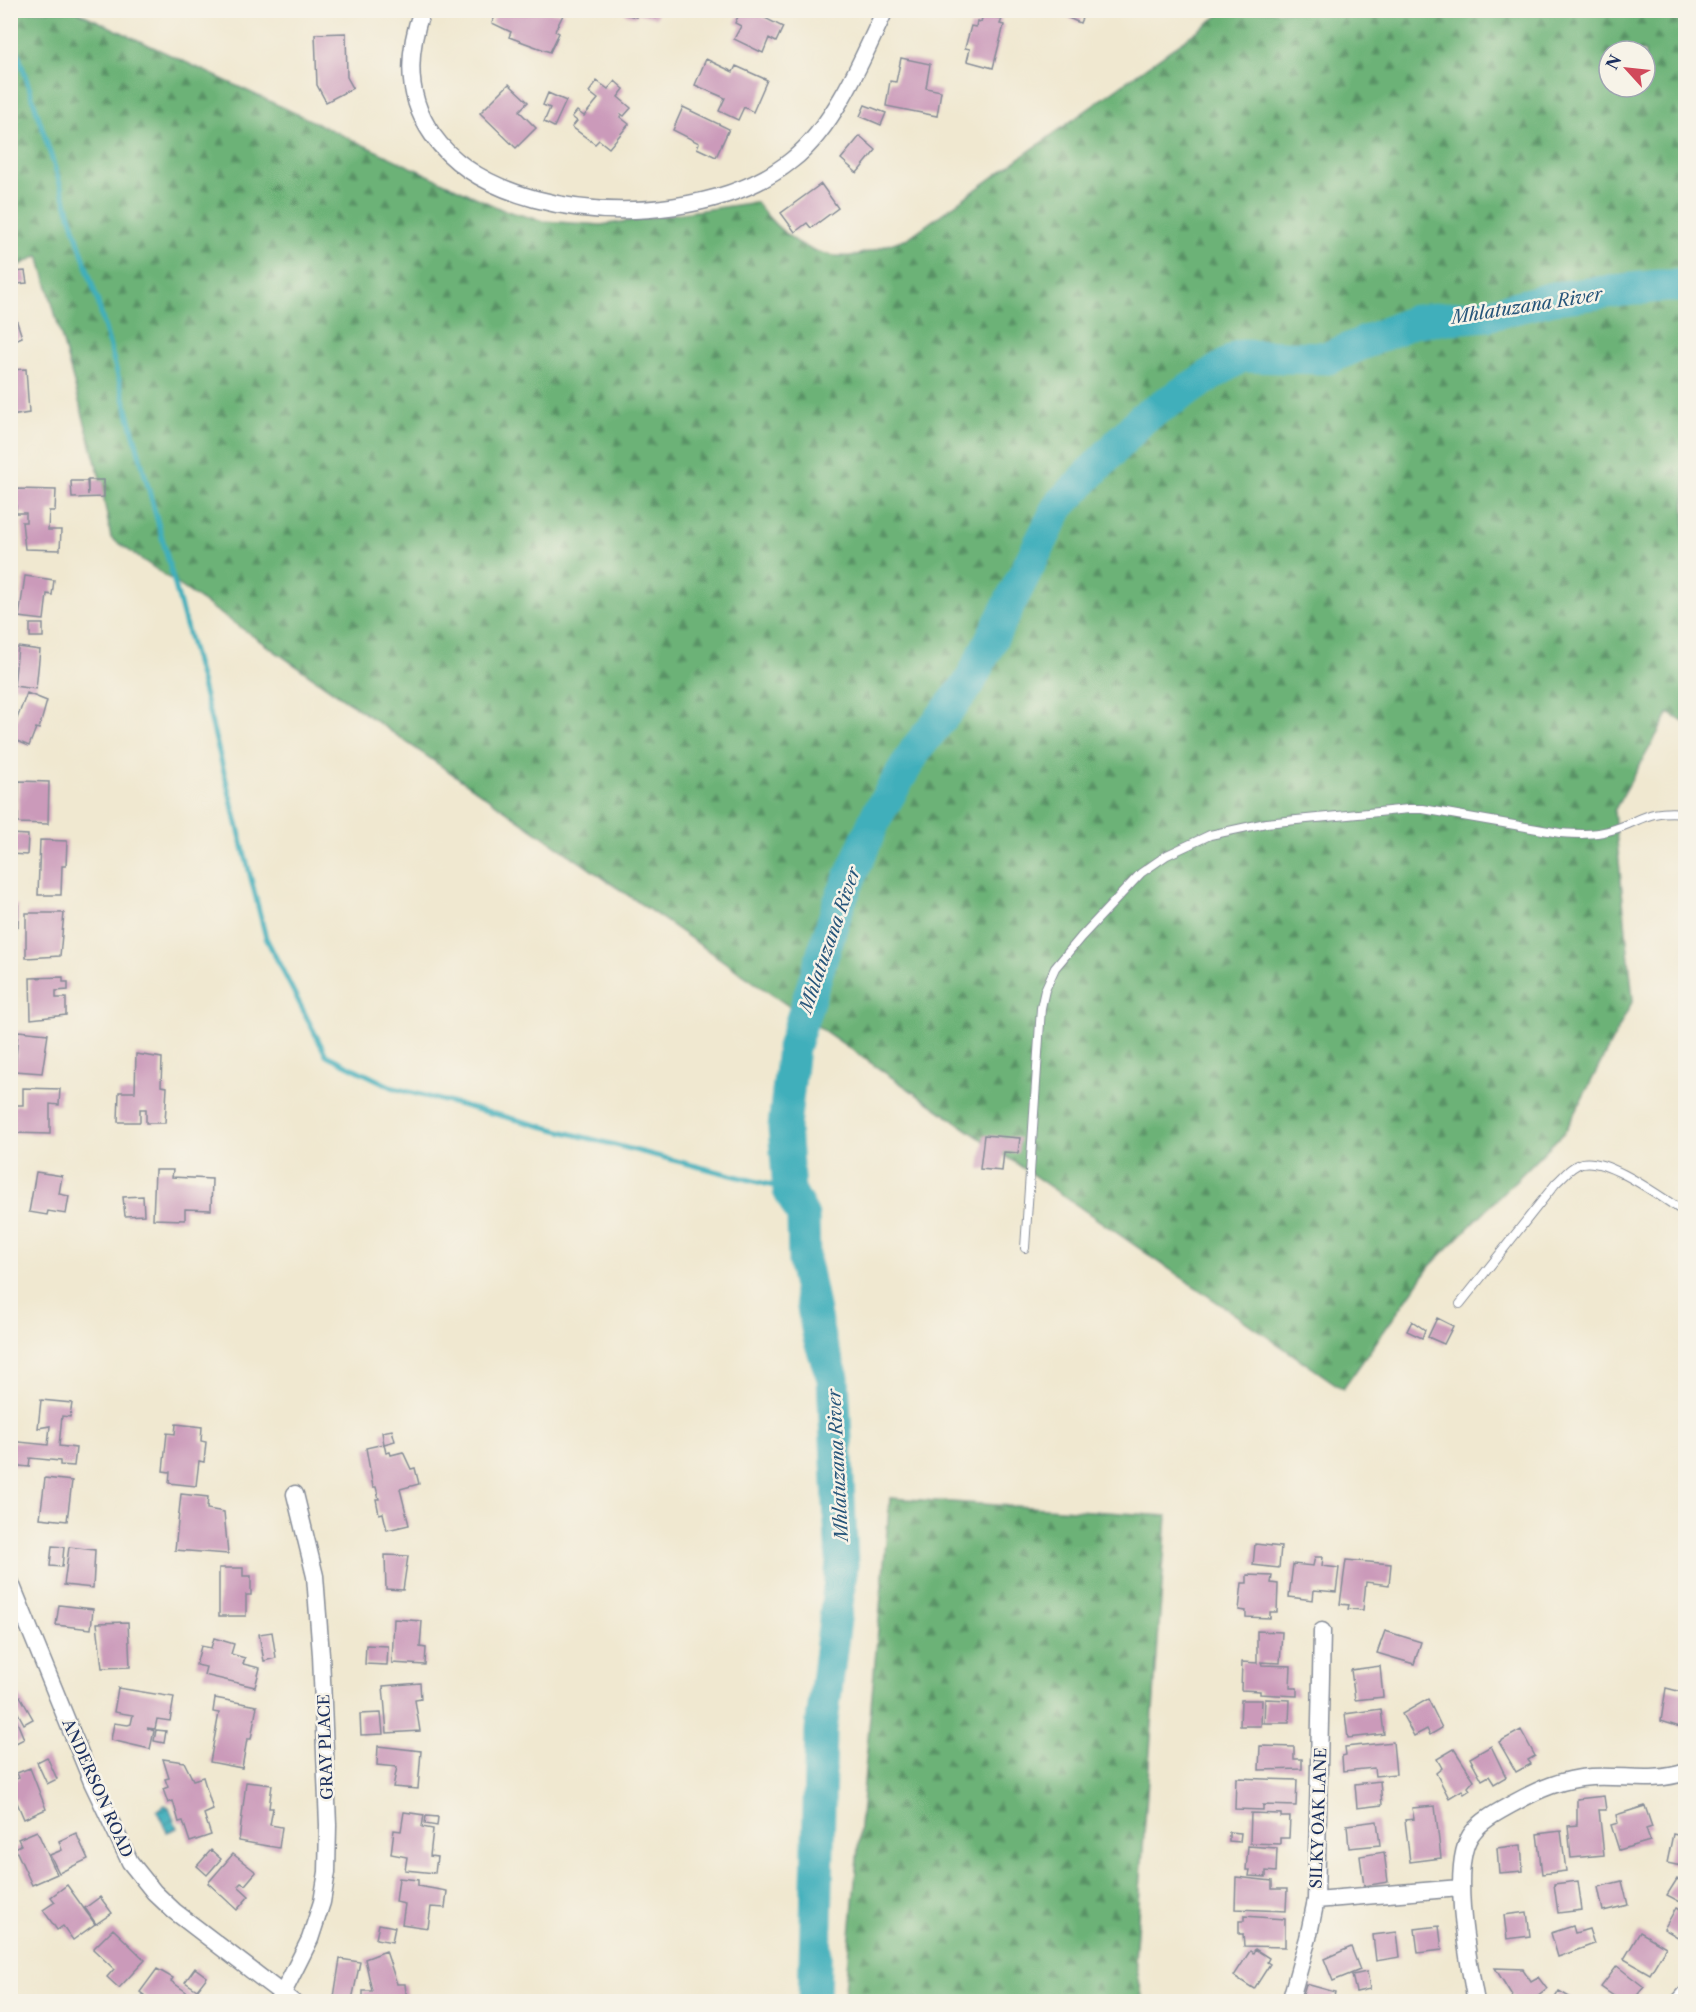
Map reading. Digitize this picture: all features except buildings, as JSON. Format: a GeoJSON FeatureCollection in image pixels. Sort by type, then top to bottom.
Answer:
{"type":"FeatureCollection","features":[{"type":"Feature","properties":{"kind":"street"},"geometry":{"type":"LineString","coordinates":[[422,10],[410,56],[413,83],[419,113],[439,146],[496,186],[527,198],[583,208],[628,210],[663,210],[716,199],[759,182],[793,160],[825,122],[852,81],[885,10]]}},
{"type":"Feature","properties":{"kind":"street","name":"GRAY PLACE"},"geometry":{"type":"LineString","coordinates":[[288,1997],[322,1902],[327,1872],[328,1825],[321,1655],[315,1575],[309,1541],[295,1494]]}},
{"type":"Feature","properties":{"kind":"street","name":"ANDERSON ROAD"},"geometry":{"type":"LineString","coordinates":[[10,1581],[93,1782],[130,1862],[154,1892],[174,1911],[288,1997]]}},
{"type":"Feature","properties":{"kind":"street","name":"SILKY OAK LANE"},"geometry":{"type":"LineString","coordinates":[[1290,2001],[1316,1900],[1322,1631]]}},
{"type":"Feature","properties":{"kind":"street"},"geometry":{"type":"LineString","coordinates":[[1476,2001],[1460,1888],[1464,1848],[1473,1832],[1491,1816],[1565,1780],[1592,1777],[1656,1779],[1686,1772]]}},
{"type":"Feature","properties":{"kind":"street"},"geometry":{"type":"LineString","coordinates":[[1316,1900],[1460,1888]]}},
{"type":"Feature","properties":{"kind":"street"},"geometry":{"type":"LineString","coordinates":[[1679,2001],[1686,1994]]}},
{"type":"Feature","properties":{"kind":"lane"},"geometry":{"type":"LineString","coordinates":[[1025,1248],[1038,1038],[1045,990],[1055,968],[1126,887],[1167,855],[1210,835],[1266,823],[1409,809],[1423,808],[1560,833],[1578,834],[1610,831],[1656,811],[1686,813]]}},
{"type":"Feature","properties":{"kind":"lane"},"geometry":{"type":"LineString","coordinates":[[1460,1304],[1556,1183],[1573,1167],[1584,1163],[1599,1164],[1622,1174],[1686,1213]]}},
{"type":"Feature","properties":{"kind":"green space"},"geometry":{"type":"Polygon","coordinates":[[[11,11],[76,11],[503,210],[543,221],[601,225],[756,202],[774,224],[808,248],[835,256],[850,256],[908,238],[1225,11],[1685,11],[1685,723],[1669,713],[1614,811],[1633,1000],[1566,1130],[1430,1266],[1343,1389],[111,538],[100,478],[39,255],[11,270],[11,11]]]}},
{"type":"Feature","properties":{"kind":"green space"},"geometry":{"type":"Polygon","coordinates":[[[890,1498],[1167,1516],[1135,1959],[1143,2001],[844,2001],[890,1498]]]}},
{"type":"Feature","properties":{"kind":"water"},"geometry":{"type":"Polygon","coordinates":[[[165,1805],[169,1807],[177,1828],[167,1832],[157,1811],[165,1805]]]}},
{"type":"Feature","properties":{"kind":"waterway"},"geometry":{"type":"LineString","coordinates":[[10,28],[97,299],[201,681],[266,938],[326,1055],[394,1088],[789,1190]]}},
{"type":"Feature","properties":{"kind":"waterway","name":"Mhlatuzana River"},"geometry":{"type":"LineString","coordinates":[[814,2002],[821,1730],[842,1564],[833,1378],[819,1338],[804,1261],[803,1216],[789,1190],[784,1127],[793,1048],[839,903],[877,815],[917,748],[968,685],[1059,506],[1143,418],[1241,356],[1328,358],[1415,321],[1487,315],[1553,298],[1659,286],[1686,286]]}}]}
